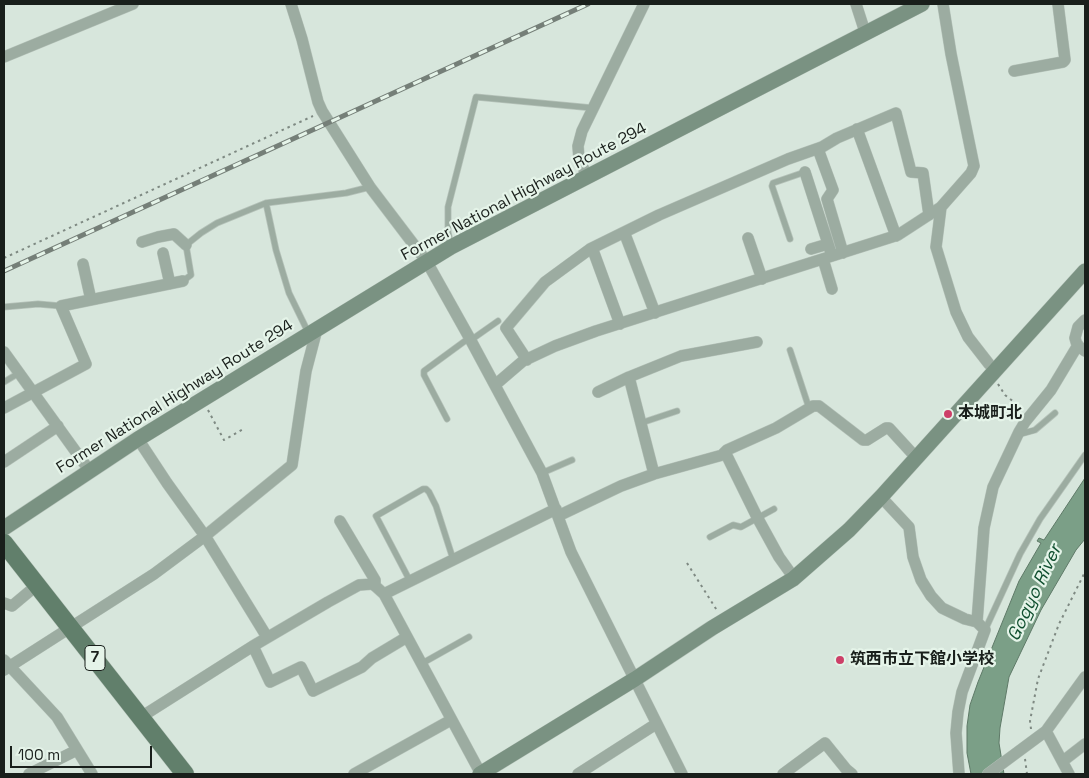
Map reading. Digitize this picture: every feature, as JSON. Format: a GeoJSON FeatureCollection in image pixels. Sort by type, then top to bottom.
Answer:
{"type":"FeatureCollection","features":[{"type":"Feature","properties":{"kind":"main road","name":"7"},"geometry":{"type":"LineString","coordinates":[[4,543],[185,774]]}},
{"type":"Feature","properties":{"kind":"street"},"geometry":{"type":"LineString","coordinates":[[4,57],[133,4]]}},
{"type":"Feature","properties":{"kind":"street"},"geometry":{"type":"LineString","coordinates":[[291,4],[322,111],[370,187],[427,262],[470,338],[542,473],[571,552],[682,774]]}},
{"type":"Feature","properties":{"kind":"street"},"geometry":{"type":"LineString","coordinates":[[587,176],[579,159],[578,146],[582,131],[644,4]]}},
{"type":"Feature","properties":{"kind":"street"},"geometry":{"type":"LineString","coordinates":[[856,4],[865,32]]}},
{"type":"Feature","properties":{"kind":"street","name":"Former National Highway Route 294"},"geometry":{"type":"LineString","coordinates":[[4,528],[138,439],[452,247],[922,4]]}},
{"type":"Feature","properties":{"kind":"street"},"geometry":{"type":"LineString","coordinates":[[495,385],[527,360],[555,346],[896,236],[941,207],[971,173],[974,166],[951,54],[943,4]]}},
{"type":"Feature","properties":{"kind":"street"},"geometry":{"type":"LineString","coordinates":[[1014,71],[1063,62],[1065,60],[1058,4]]}},
{"type":"Feature","properties":{"kind":"street"},"geometry":{"type":"LineString","coordinates":[[527,360],[506,328],[545,282],[590,249],[659,215],[788,159],[818,148],[896,112],[911,172],[923,173],[929,215]]}},
{"type":"Feature","properties":{"kind":"street"},"geometry":{"type":"LineString","coordinates":[[856,129],[896,236]]}},
{"type":"Feature","properties":{"kind":"street"},"geometry":{"type":"LineString","coordinates":[[818,148],[833,190],[827,199],[833,256],[832,288]]}},
{"type":"Feature","properties":{"kind":"street"},"geometry":{"type":"LineString","coordinates":[[805,172],[833,256]]}},
{"type":"Feature","properties":{"kind":"street"},"geometry":{"type":"LineString","coordinates":[[941,207],[936,247],[956,312],[968,337],[989,364]]}},
{"type":"Feature","properties":{"kind":"street"},"geometry":{"type":"LineString","coordinates":[[142,242],[174,234],[186,245]]}},
{"type":"Feature","properties":{"kind":"street"},"geometry":{"type":"LineString","coordinates":[[626,237],[655,313]]}},
{"type":"Feature","properties":{"kind":"street"},"geometry":{"type":"LineString","coordinates":[[748,238],[762,279]]}},
{"type":"Feature","properties":{"kind":"street"},"geometry":{"type":"LineString","coordinates":[[810,249],[828,244]]}},
{"type":"Feature","properties":{"kind":"street"},"geometry":{"type":"LineString","coordinates":[[594,253],[620,324]]}},
{"type":"Feature","properties":{"kind":"street"},"geometry":{"type":"LineString","coordinates":[[163,254],[170,284]]}},
{"type":"Feature","properties":{"kind":"street"},"geometry":{"type":"LineString","coordinates":[[82,264],[91,300]]}},
{"type":"Feature","properties":{"kind":"street"},"geometry":{"type":"LineString","coordinates":[[340,521],[376,580],[379,590],[407,637],[480,774],[635,680],[724,621],[793,579],[849,530],[881,497],[1085,271]]}},
{"type":"Feature","properties":{"kind":"street"},"geometry":{"type":"LineString","coordinates":[[4,408],[86,364],[61,306],[183,281]]}},
{"type":"Feature","properties":{"kind":"street"},"geometry":{"type":"LineString","coordinates":[[959,774],[956,733],[962,692],[981,626],[984,528],[992,487],[1025,422],[1082,348],[1075,338],[1078,327],[1085,320]]}},
{"type":"Feature","properties":{"kind":"street"},"geometry":{"type":"LineString","coordinates":[[92,774],[57,718],[6,665],[71,627],[154,574],[206,536],[292,465],[313,332]]}},
{"type":"Feature","properties":{"kind":"street"},"geometry":{"type":"LineString","coordinates":[[598,392],[681,356],[757,342]]}},
{"type":"Feature","properties":{"kind":"street"},"geometry":{"type":"LineString","coordinates":[[4,352],[89,470]]}},
{"type":"Feature","properties":{"kind":"street"},"geometry":{"type":"LineString","coordinates":[[629,378],[654,474]]}},
{"type":"Feature","properties":{"kind":"street"},"geometry":{"type":"LineString","coordinates":[[379,590],[410,581],[453,559],[557,512],[621,486],[654,474],[723,454],[727,450],[776,428],[813,406],[819,406],[863,440],[867,440],[889,428],[911,452]]}},
{"type":"Feature","properties":{"kind":"street"},"geometry":{"type":"LineString","coordinates":[[4,462],[58,426]]}},
{"type":"Feature","properties":{"kind":"street"},"geometry":{"type":"LineString","coordinates":[[138,439],[167,483],[206,536],[267,637]]}},
{"type":"Feature","properties":{"kind":"street"},"geometry":{"type":"LineString","coordinates":[[723,454],[726,454],[757,517],[789,571]]}},
{"type":"Feature","properties":{"kind":"street"},"geometry":{"type":"LineString","coordinates":[[881,497],[909,527],[913,557],[921,580],[931,596],[948,612],[981,626]]}},
{"type":"Feature","properties":{"kind":"street"},"geometry":{"type":"LineString","coordinates":[[141,717],[252,646],[359,585],[373,584],[379,590]]}},
{"type":"Feature","properties":{"kind":"street"},"geometry":{"type":"LineString","coordinates":[[4,603],[12,606],[37,585]]}},
{"type":"Feature","properties":{"kind":"street"},"geometry":{"type":"LineString","coordinates":[[252,646],[270,682],[301,667],[313,691],[362,667],[372,658],[407,637]]}},
{"type":"Feature","properties":{"kind":"street"},"geometry":{"type":"LineString","coordinates":[[988,774],[1023,750],[1046,731],[1085,677]]}},
{"type":"Feature","properties":{"kind":"street"},"geometry":{"type":"LineString","coordinates":[[354,774],[451,720]]}},
{"type":"Feature","properties":{"kind":"street"},"geometry":{"type":"LineString","coordinates":[[578,774],[656,724]]}},
{"type":"Feature","properties":{"kind":"street"},"geometry":{"type":"LineString","coordinates":[[1046,731],[1069,774]]}},
{"type":"Feature","properties":{"kind":"street"},"geometry":{"type":"LineString","coordinates":[[783,774],[825,743],[852,774]]}},
{"type":"Feature","properties":{"kind":"street"},"geometry":{"type":"LineString","coordinates":[[1063,761],[1085,744]]}},
{"type":"Feature","properties":{"kind":"street"},"geometry":{"type":"LineString","coordinates":[[28,774],[77,750]]}},
{"type":"Feature","properties":{"kind":"lane"},"geometry":{"type":"LineString","coordinates":[[452,247],[448,232],[448,207],[476,97],[592,108]]}},
{"type":"Feature","properties":{"kind":"lane"},"geometry":{"type":"LineString","coordinates":[[790,239],[772,183],[805,172]]}},
{"type":"Feature","properties":{"kind":"lane"},"geometry":{"type":"LineString","coordinates":[[183,281],[191,274],[186,245],[217,223],[266,203],[346,193],[370,187]]}},
{"type":"Feature","properties":{"kind":"lane"},"geometry":{"type":"LineString","coordinates":[[266,203],[276,250],[289,293],[313,332]]}},
{"type":"Feature","properties":{"kind":"lane"},"geometry":{"type":"LineString","coordinates":[[4,307],[38,304],[61,306]]}},
{"type":"Feature","properties":{"kind":"lane"},"geometry":{"type":"LineString","coordinates":[[448,419],[424,375],[424,370],[498,321]]}},
{"type":"Feature","properties":{"kind":"lane"},"geometry":{"type":"LineString","coordinates":[[790,350],[809,408]]}},
{"type":"Feature","properties":{"kind":"lane"},"geometry":{"type":"LineString","coordinates":[[4,382],[20,372]]}},
{"type":"Feature","properties":{"kind":"lane"},"geometry":{"type":"LineString","coordinates":[[641,423],[677,411]]}},
{"type":"Feature","properties":{"kind":"lane"},"geometry":{"type":"LineString","coordinates":[[1017,435],[1035,430],[1055,413]]}},
{"type":"Feature","properties":{"kind":"lane"},"geometry":{"type":"LineString","coordinates":[[981,626],[1040,519],[1085,455]]}},
{"type":"Feature","properties":{"kind":"lane"},"geometry":{"type":"LineString","coordinates":[[542,473],[572,460]]}},
{"type":"Feature","properties":{"kind":"lane"},"geometry":{"type":"LineString","coordinates":[[410,581],[376,516],[422,489],[426,489],[429,492],[436,506],[453,559]]}},
{"type":"Feature","properties":{"kind":"lane"},"geometry":{"type":"LineString","coordinates":[[710,537],[733,525],[741,527],[774,509]]}},
{"type":"Feature","properties":{"kind":"lane"},"geometry":{"type":"LineString","coordinates":[[421,664],[469,637]]}},
{"type":"Feature","properties":{"kind":"path"},"geometry":{"type":"LineString","coordinates":[[4,258],[322,111]]}},
{"type":"Feature","properties":{"kind":"path"},"geometry":{"type":"LineString","coordinates":[[996,380],[1005,395],[1026,412]]}},
{"type":"Feature","properties":{"kind":"path"},"geometry":{"type":"LineString","coordinates":[[206,406],[224,440],[245,428]]}},
{"type":"Feature","properties":{"kind":"path"},"geometry":{"type":"LineString","coordinates":[[688,563],[724,621]]}},
{"type":"Feature","properties":{"kind":"path"},"geometry":{"type":"LineString","coordinates":[[1034,740],[1030,721],[1038,679],[1059,624],[1085,572]]}},
{"type":"Feature","properties":{"kind":"path"},"geometry":{"type":"LineString","coordinates":[[1023,750],[1027,774]]}},
{"type":"Feature","properties":{"kind":"water","name":"Gogyo River"},"geometry":{"type":"Polygon","coordinates":[[[1085,478],[1085,539],[1076,550],[1041,610],[1009,677],[999,743],[1004,774],[971,774],[967,753],[967,726],[970,705],[978,682],[1019,581],[1041,543],[1037,541],[1039,538],[1044,540],[1085,478]]]}},
{"type":"Feature","properties":{"kind":"railway"},"geometry":{"type":"LineString","coordinates":[[4,271],[588,4]]}},
{"type":"Feature","properties":{"kind":"place","name":"本城町北"},"geometry":{"type":"Point","coordinates":[948,414]}},
{"type":"Feature","properties":{"kind":"place","name":"筑西市立下館小学校"},"geometry":{"type":"Point","coordinates":[840,660]}}]}
